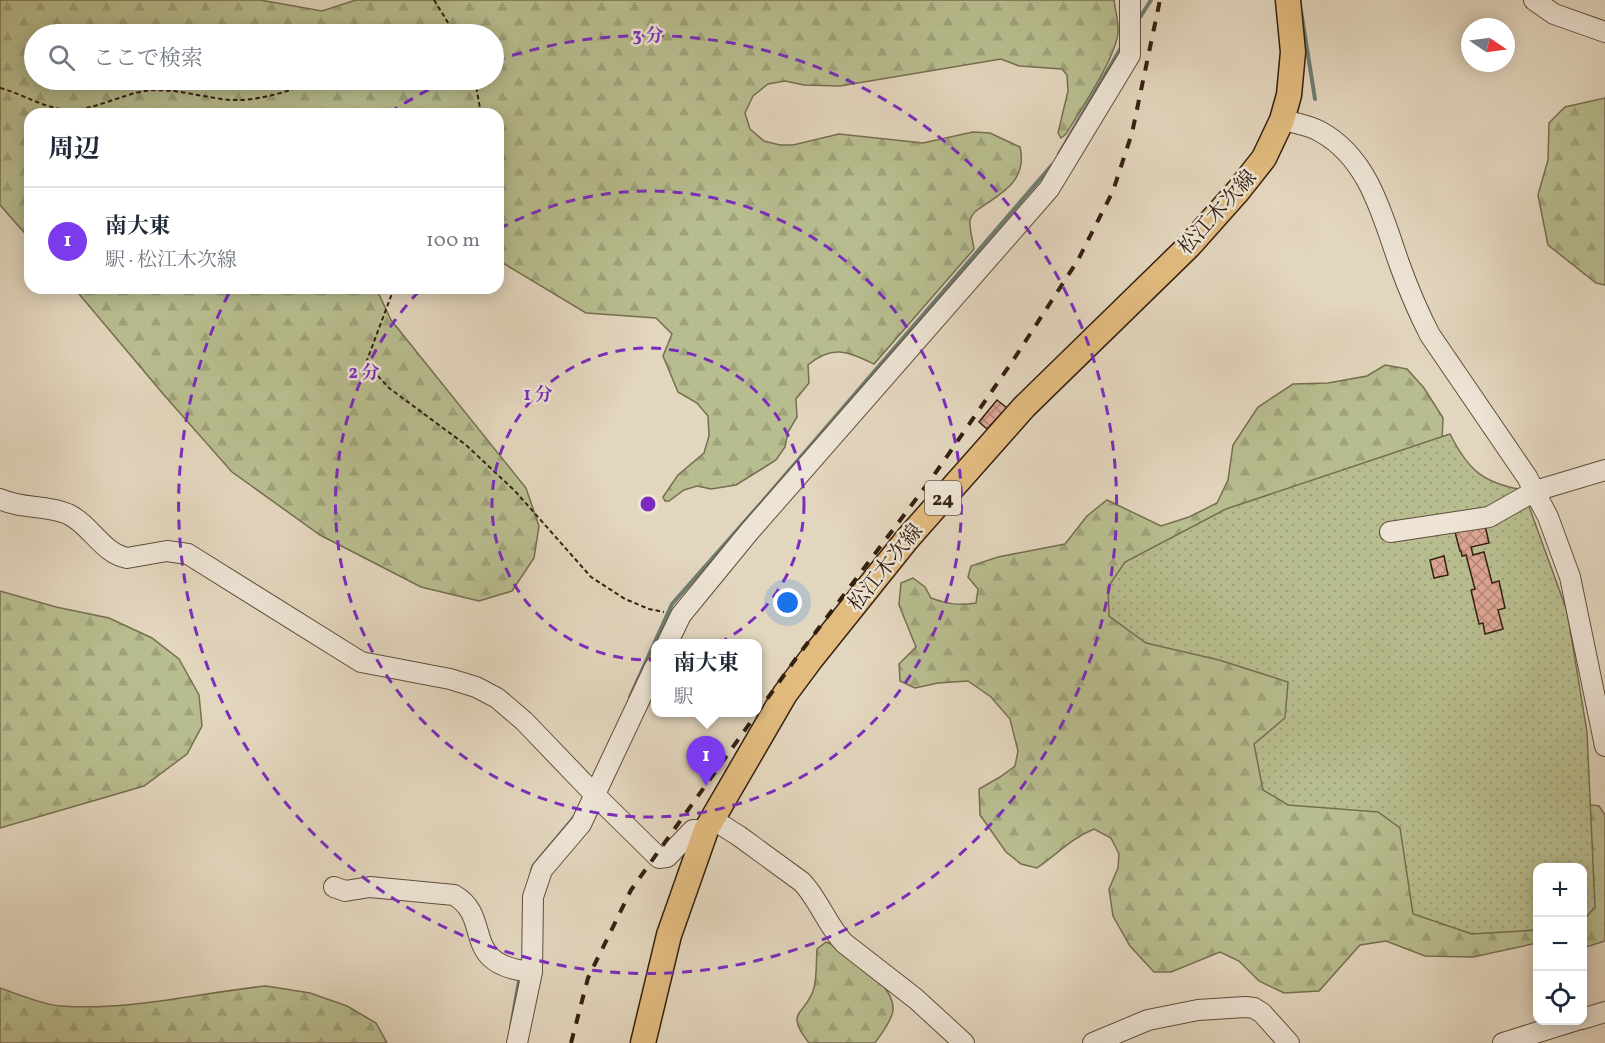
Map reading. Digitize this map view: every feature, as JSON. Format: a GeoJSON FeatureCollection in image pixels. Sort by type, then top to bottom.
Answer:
{"type":"FeatureCollection","features":[{"type":"Feature","properties":{"kind":"main road","name":"松江木次線"},"geometry":{"type":"LineString","coordinates":[[642,1043],[669,935],[709,825],[785,694],[908,538],[1024,407],[1189,246],[1264,158],[1282,120],[1289,95],[1293,52],[1288,0]]}},
{"type":"Feature","properties":{"kind":"street"},"geometry":{"type":"LineString","coordinates":[[669,639],[681,615],[749,532],[1049,189],[1130,55],[1130,0]]}},
{"type":"Feature","properties":{"kind":"street"},"geometry":{"type":"LineString","coordinates":[[1534,0],[1554,14],[1605,32]]}},
{"type":"Feature","properties":{"kind":"street"},"geometry":{"type":"LineString","coordinates":[[1282,120],[1309,126],[1323,133],[1339,145],[1359,167],[1379,203],[1411,293],[1430,335],[1535,491],[1560,546],[1570,577],[1602,714],[1605,746]]}},
{"type":"Feature","properties":{"kind":"street"},"geometry":{"type":"LineString","coordinates":[[1390,532],[1489,517],[1535,491],[1605,470]]}},
{"type":"Feature","properties":{"kind":"street"},"geometry":{"type":"LineString","coordinates":[[0,500],[69,515],[81,522],[112,552],[122,557],[167,551],[188,554],[361,662],[450,680],[497,698],[518,715],[591,791],[662,859],[673,852],[693,830],[709,825],[739,836],[802,882],[810,890],[836,934],[844,943],[916,999],[964,1043]]}},
{"type":"Feature","properties":{"kind":"street"},"geometry":{"type":"LineString","coordinates":[[517,1043],[533,897],[542,870],[581,824],[591,791],[651,675]]}},
{"type":"Feature","properties":{"kind":"street"},"geometry":{"type":"LineString","coordinates":[[334,886],[345,891],[369,887],[454,896],[460,899],[470,912],[485,953],[501,965],[525,972]]}},
{"type":"Feature","properties":{"kind":"street"},"geometry":{"type":"LineString","coordinates":[[1093,1043],[1148,1020],[1198,1010],[1245,1007],[1254,1008],[1262,1013],[1289,1043]]}},
{"type":"Feature","properties":{"kind":"street"},"geometry":{"type":"LineString","coordinates":[[1587,1017],[1605,1012]]}},
{"type":"Feature","properties":{"kind":"street"},"geometry":{"type":"LineString","coordinates":[[1503,1043],[1561,1025]]}},
{"type":"Feature","properties":{"kind":"path"},"geometry":{"type":"LineString","coordinates":[[434,0],[449,24]]}},
{"type":"Feature","properties":{"kind":"path"},"geometry":{"type":"LineString","coordinates":[[0,88],[53,108]]}},
{"type":"Feature","properties":{"kind":"path"},"geometry":{"type":"LineString","coordinates":[[84,108],[145,91],[167,91],[232,100],[276,95],[291,90]]}},
{"type":"Feature","properties":{"kind":"path"},"geometry":{"type":"LineString","coordinates":[[478,90],[480,108]]}},
{"type":"Feature","properties":{"kind":"path"},"geometry":{"type":"LineString","coordinates":[[392,294],[366,363],[389,388],[466,445],[515,491],[591,577],[626,599],[649,609],[681,615]]}},
{"type":"Feature","properties":{"kind":"green space"},"geometry":{"type":"Polygon","coordinates":[[[0,0],[260,0],[322,11],[356,0],[1114,0],[1118,33],[1111,57],[1066,134],[1061,138],[1058,133],[1068,91],[1067,75],[1062,69],[1019,66],[1001,59],[840,86],[804,85],[785,81],[768,84],[753,96],[745,113],[750,129],[764,141],[793,145],[839,134],[923,143],[973,132],[990,133],[1020,147],[1020,167],[1007,189],[972,215],[970,223],[974,249],[874,364],[856,356],[833,352],[817,358],[808,365],[809,383],[796,399],[797,417],[788,432],[785,447],[776,460],[736,485],[711,489],[697,486],[684,490],[669,501],[665,501],[663,497],[678,475],[704,453],[709,436],[708,416],[697,403],[678,392],[663,356],[672,334],[656,318],[586,313],[504,264],[504,108],[24,108],[24,232],[0,205],[0,0]]]}},
{"type":"Feature","properties":{"kind":"green space"},"geometry":{"type":"Polygon","coordinates":[[[1605,98],[1605,285],[1596,283],[1548,245],[1538,195],[1548,160],[1549,123],[1565,107],[1605,98]]]}},
{"type":"Feature","properties":{"kind":"green space"},"geometry":{"type":"Polygon","coordinates":[[[79,294],[379,294],[391,320],[526,488],[539,526],[534,558],[512,591],[479,601],[421,587],[320,535],[232,472],[79,294]]]}},
{"type":"Feature","properties":{"kind":"green space"},"geometry":{"type":"Polygon","coordinates":[[[1385,365],[1407,369],[1424,388],[1443,418],[1442,440],[1276,652],[1335,784],[1533,901],[1533,944],[1473,957],[1425,956],[1386,941],[1360,945],[1319,991],[1284,993],[1259,981],[1239,961],[1220,952],[1171,972],[1154,972],[1130,946],[1113,916],[1109,889],[1118,868],[1119,854],[1111,838],[1094,829],[1071,842],[1037,868],[1021,864],[1006,852],[980,815],[979,789],[1015,766],[1018,751],[1010,719],[991,697],[968,681],[938,683],[915,688],[900,681],[899,664],[916,647],[899,605],[901,583],[913,578],[925,587],[931,598],[953,604],[976,603],[978,589],[968,577],[971,566],[998,557],[1065,544],[1087,516],[1107,500],[1161,526],[1189,517],[1217,503],[1228,480],[1233,445],[1258,407],[1293,384],[1328,383],[1367,376],[1385,365]]]}},
{"type":"Feature","properties":{"kind":"green space"},"geometry":{"type":"Polygon","coordinates":[[[1450,434],[1463,457],[1478,473],[1497,483],[1523,490],[1567,611],[1587,732],[1595,907],[1587,916],[1587,863],[1533,863],[1533,930],[1472,934],[1413,914],[1400,828],[1378,812],[1288,805],[1263,790],[1254,744],[1285,718],[1288,682],[1219,660],[1146,643],[1109,616],[1108,587],[1125,562],[1226,509],[1450,434]]]}},
{"type":"Feature","properties":{"kind":"green space"},"geometry":{"type":"Polygon","coordinates":[[[0,591],[56,607],[109,618],[152,638],[179,659],[199,695],[202,726],[187,754],[144,786],[0,828],[0,591]]]}},
{"type":"Feature","properties":{"kind":"green space"},"geometry":{"type":"Polygon","coordinates":[[[1584,804],[1599,806],[1605,815],[1605,941],[1587,947],[1587,863],[1584,863],[1584,804]]]}},
{"type":"Feature","properties":{"kind":"green space"},"geometry":{"type":"Polygon","coordinates":[[[826,942],[857,960],[878,980],[892,1000],[891,1019],[875,1043],[809,1043],[801,1032],[797,1018],[814,988],[817,949],[826,942]]]}},
{"type":"Feature","properties":{"kind":"green space"},"geometry":{"type":"Polygon","coordinates":[[[266,986],[310,993],[347,1006],[376,1023],[387,1043],[0,1043],[0,988],[46,1004],[87,1007],[139,1004],[266,986]]]}},
{"type":"Feature","properties":{"kind":"building"},"geometry":{"type":"Polygon","coordinates":[[[997,400],[1007,408],[987,429],[979,422],[997,400]]]}},
{"type":"Feature","properties":{"kind":"building"},"geometry":{"type":"Polygon","coordinates":[[[1485,525],[1489,543],[1471,547],[1473,555],[1484,552],[1492,583],[1499,581],[1505,608],[1498,610],[1503,629],[1485,634],[1483,623],[1479,624],[1471,590],[1475,589],[1466,555],[1462,556],[1455,532],[1485,525]]]}},
{"type":"Feature","properties":{"kind":"building"},"geometry":{"type":"Polygon","coordinates":[[[1444,556],[1448,575],[1434,578],[1430,560],[1444,556]]]}},
{"type":"Feature","properties":{"kind":"waterway"},"geometry":{"type":"LineString","coordinates":[[1137,22],[1151,0]]}},
{"type":"Feature","properties":{"kind":"waterway"},"geometry":{"type":"LineString","coordinates":[[1301,11],[1315,99]]}},
{"type":"Feature","properties":{"kind":"waterway"},"geometry":{"type":"LineString","coordinates":[[1059,154],[1122,46]]}},
{"type":"Feature","properties":{"kind":"waterway"},"geometry":{"type":"LineString","coordinates":[[656,639],[672,604],[1052,165]]}},
{"type":"Feature","properties":{"kind":"waterway"},"geometry":{"type":"LineString","coordinates":[[630,697],[651,650]]}},
{"type":"Feature","properties":{"kind":"waterway"},"geometry":{"type":"LineString","coordinates":[[532,870],[576,815]]}},
{"type":"Feature","properties":{"kind":"waterway"},"geometry":{"type":"LineString","coordinates":[[511,1027],[520,975]]}},
{"type":"Feature","properties":{"kind":"railway"},"geometry":{"type":"LineString","coordinates":[[762,706],[932,478],[1012,362],[1078,260],[1113,191],[1132,133],[1160,0]]}},
{"type":"Feature","properties":{"kind":"railway"},"geometry":{"type":"LineString","coordinates":[[571,1043],[588,978],[631,890],[754,717]]}},
{"type":"Feature","properties":{"kind":"place","name":"南大東"},"geometry":{"type":"Point","coordinates":[706,786]}}]}
